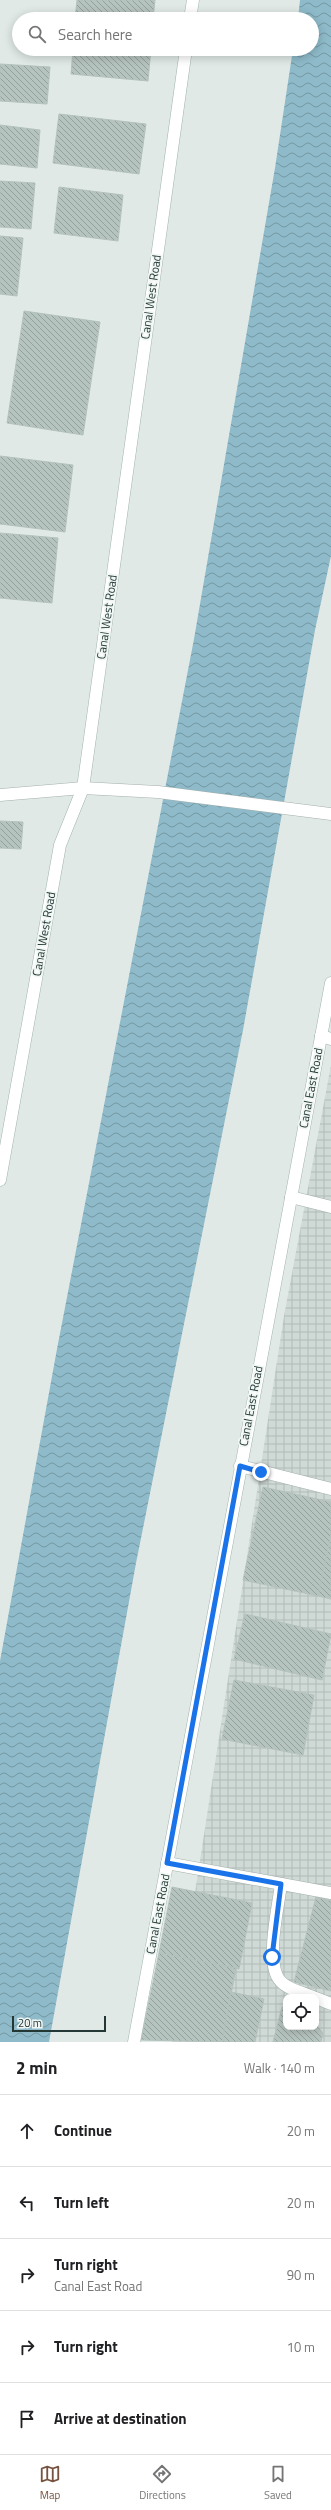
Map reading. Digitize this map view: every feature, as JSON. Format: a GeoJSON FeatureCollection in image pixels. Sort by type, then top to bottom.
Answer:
{"type":"FeatureCollection","features":[{"type":"Feature","properties":{"kind":"main road"},"geometry":{"type":"LineString","coordinates":[[191,12],[193,0]]}},
{"type":"Feature","properties":{"kind":"main road","name":"Canal West Road"},"geometry":{"type":"LineString","coordinates":[[0,1180],[60,845],[83,788],[185,56]]}},
{"type":"Feature","properties":{"kind":"main road"},"geometry":{"type":"LineString","coordinates":[[0,795],[83,788],[158,792],[331,814]]}},
{"type":"Feature","properties":{"kind":"main road","name":"Canal East Road"},"geometry":{"type":"LineString","coordinates":[[134,2042],[291,1197],[326,1038],[331,983]]}},
{"type":"Feature","properties":{"kind":"main road"},"geometry":{"type":"LineString","coordinates":[[291,1197],[331,1207]]}},
{"type":"Feature","properties":{"kind":"main road"},"geometry":{"type":"LineString","coordinates":[[240,1466],[331,1489]]}},
{"type":"Feature","properties":{"kind":"main road"},"geometry":{"type":"LineString","coordinates":[[167,1863],[331,1893]]}},
{"type":"Feature","properties":{"kind":"main road"},"geometry":{"type":"LineString","coordinates":[[281,1884],[272,1957],[277,1977],[286,1986],[305,1994]]}},
{"type":"Feature","properties":{"kind":"main road"},"geometry":{"type":"LineString","coordinates":[[319,2000],[331,2004]]}},
{"type":"Feature","properties":{"kind":"shaded area"},"geometry":{"type":"Polygon","coordinates":[[[331,1065],[331,2042],[172,2042],[284,1316],[331,1065]]]}},
{"type":"Feature","properties":{"kind":"water"},"geometry":{"type":"Polygon","coordinates":[[[300,0],[331,0],[331,556],[315,630],[243,1030],[136,1563],[49,2042],[0,2042],[0,1661],[57,1349],[194,639],[275,168],[292,56],[319,56],[319,12],[299,12],[300,0]]]}},
{"type":"Feature","properties":{"kind":"building"},"geometry":{"type":"Polygon","coordinates":[[[77,0],[155,0],[154,12],[76,12],[77,0]]]}},
{"type":"Feature","properties":{"kind":"building"},"geometry":{"type":"Polygon","coordinates":[[[72,56],[150,56],[148,81],[71,74],[72,56]]]}},
{"type":"Feature","properties":{"kind":"building"},"geometry":{"type":"Polygon","coordinates":[[[0,64],[50,67],[47,104],[0,101],[0,64]]]}},
{"type":"Feature","properties":{"kind":"building"},"geometry":{"type":"Polygon","coordinates":[[[59,114],[146,124],[139,174],[53,163],[59,114]]]}},
{"type":"Feature","properties":{"kind":"building"},"geometry":{"type":"Polygon","coordinates":[[[0,125],[40,130],[37,168],[0,164],[0,125]]]}},
{"type":"Feature","properties":{"kind":"building"},"geometry":{"type":"Polygon","coordinates":[[[0,181],[35,183],[31,229],[0,227],[0,181]]]}},
{"type":"Feature","properties":{"kind":"building"},"geometry":{"type":"Polygon","coordinates":[[[59,187],[123,195],[118,241],[54,233],[59,187]]]}},
{"type":"Feature","properties":{"kind":"building"},"geometry":{"type":"Polygon","coordinates":[[[0,236],[23,238],[17,296],[0,294],[0,236]]]}},
{"type":"Feature","properties":{"kind":"building"},"geometry":{"type":"Polygon","coordinates":[[[24,311],[100,322],[83,435],[7,423],[24,311]]]}},
{"type":"Feature","properties":{"kind":"building"},"geometry":{"type":"Polygon","coordinates":[[[0,456],[73,465],[65,532],[0,524],[0,456]]]}},
{"type":"Feature","properties":{"kind":"building"},"geometry":{"type":"Polygon","coordinates":[[[0,533],[58,538],[52,603],[0,598],[0,533]]]}},
{"type":"Feature","properties":{"kind":"building"},"geometry":{"type":"Polygon","coordinates":[[[0,821],[23,822],[21,849],[0,848],[0,821]]]}},
{"type":"Feature","properties":{"kind":"building"},"geometry":{"type":"Polygon","coordinates":[[[263,1487],[331,1502],[331,1533],[318,1596],[243,1580],[263,1487]]]}},
{"type":"Feature","properties":{"kind":"building"},"geometry":{"type":"Polygon","coordinates":[[[331,1533],[331,1599],[318,1596],[331,1533]]]}},
{"type":"Feature","properties":{"kind":"building"},"geometry":{"type":"Polygon","coordinates":[[[245,1614],[331,1634],[322,1680],[234,1659],[245,1614]]]}},
{"type":"Feature","properties":{"kind":"building"},"geometry":{"type":"Polygon","coordinates":[[[234,1680],[314,1695],[303,1755],[222,1739],[234,1680]]]}},
{"type":"Feature","properties":{"kind":"building"},"geometry":{"type":"Polygon","coordinates":[[[172,1887],[252,1903],[239,1969],[159,1953],[172,1887]]]}},
{"type":"Feature","properties":{"kind":"building"},"geometry":{"type":"Polygon","coordinates":[[[316,1897],[331,1901],[331,1991],[294,1982],[316,1897]]]}},
{"type":"Feature","properties":{"kind":"building"},"geometry":{"type":"Polygon","coordinates":[[[159,1953],[236,1968],[222,2042],[141,2040],[159,1953]]]}},
{"type":"Feature","properties":{"kind":"building"},"geometry":{"type":"Polygon","coordinates":[[[231,1992],[264,1999],[255,2042],[222,2042],[231,1992]]]}},
{"type":"Feature","properties":{"kind":"building"},"geometry":{"type":"Polygon","coordinates":[[[282,2007],[283,2030],[319,2030],[319,2028],[323,2033],[321,2042],[273,2042],[282,2007]]]}},
{"type":"Feature","properties":{"kind":"route"},"geometry":{"type":"LineString","coordinates":[[261,1472],[240,1466],[167,1863],[281,1884],[272,1957]]}}]}
